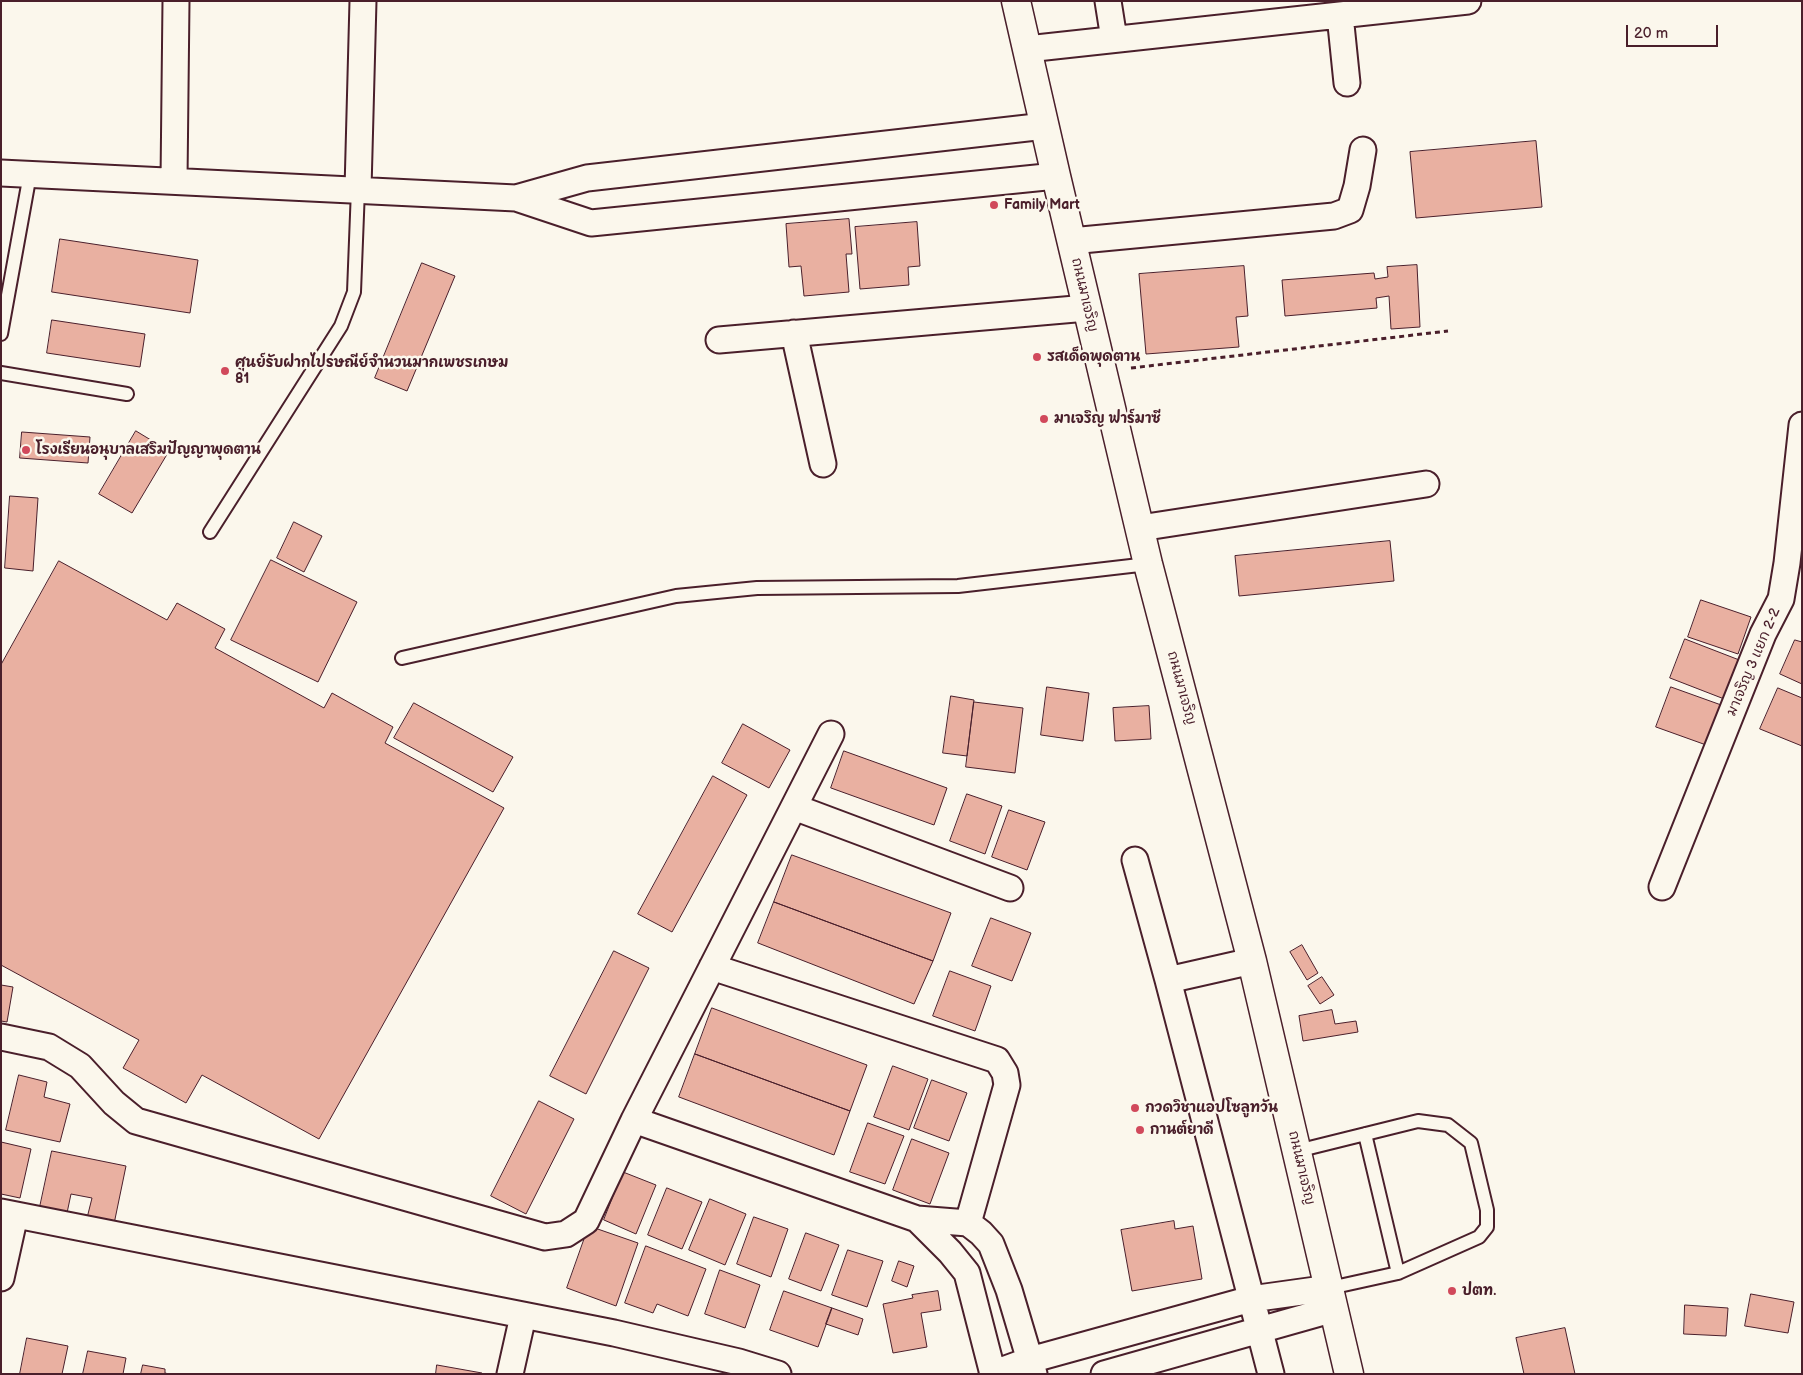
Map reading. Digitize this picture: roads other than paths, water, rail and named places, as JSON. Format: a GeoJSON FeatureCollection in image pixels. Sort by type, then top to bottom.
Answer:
{"type":"FeatureCollection","features":[{"type":"Feature","properties":{"kind":"main road","name":"ถนนมาเจริญ"},"geometry":{"type":"LineString","coordinates":[[1016,1],[1148,564],[1252,961],[1349,1374]]}},
{"type":"Feature","properties":{"kind":"street"},"geometry":{"type":"LineString","coordinates":[[174,180],[176,1]]}},
{"type":"Feature","properties":{"kind":"street"},"geometry":{"type":"LineString","coordinates":[[358,189],[363,1]]}},
{"type":"Feature","properties":{"kind":"street"},"geometry":{"type":"LineString","coordinates":[[1108,1],[1114,39]]}},
{"type":"Feature","properties":{"kind":"street"},"geometry":{"type":"LineString","coordinates":[[1027,49],[1352,10],[1468,1]]}},
{"type":"Feature","properties":{"kind":"street"},"geometry":{"type":"LineString","coordinates":[[1347,83],[1352,10]]}},
{"type":"Feature","properties":{"kind":"street"},"geometry":{"type":"LineString","coordinates":[[516,198],[587,178],[1045,126]]}},
{"type":"Feature","properties":{"kind":"street"},"geometry":{"type":"LineString","coordinates":[[1071,241],[1334,216],[1350,210],[1357,186],[1363,150]]}},
{"type":"Feature","properties":{"kind":"street"},"geometry":{"type":"LineString","coordinates":[[1,173],[516,198],[591,223],[1056,176]]}},
{"type":"Feature","properties":{"kind":"street"},"geometry":{"type":"LineString","coordinates":[[719,340],[1087,308]]}},
{"type":"Feature","properties":{"kind":"street"},"geometry":{"type":"LineString","coordinates":[[794,333],[824,464]]}},
{"type":"Feature","properties":{"kind":"street","name":"มาเจริญ 3 แยก 2-2"},"geometry":{"type":"LineString","coordinates":[[1662,888],[1763,634],[1781,599],[1794,564],[1802,425]]}},
{"type":"Feature","properties":{"kind":"street"},"geometry":{"type":"LineString","coordinates":[[1140,528],[1426,484]]}},
{"type":"Feature","properties":{"kind":"street"},"geometry":{"type":"LineString","coordinates":[[1,1037],[48,1047],[80,1066],[114,1104],[136,1121],[545,1237],[566,1234],[586,1221],[634,1120],[832,734]]}},
{"type":"Feature","properties":{"kind":"street"},"geometry":{"type":"LineString","coordinates":[[794,807],[1010,888]]}},
{"type":"Feature","properties":{"kind":"street"},"geometry":{"type":"LineString","coordinates":[[1135,860],[1271,1374]]}},
{"type":"Feature","properties":{"kind":"street"},"geometry":{"type":"LineString","coordinates":[[1168,980],[1252,961]]}},
{"type":"Feature","properties":{"kind":"street"},"geometry":{"type":"LineString","coordinates":[[712,967],[997,1060],[1005,1073],[1007,1085],[968,1223]]}},
{"type":"Feature","properties":{"kind":"street"},"geometry":{"type":"LineString","coordinates":[[634,1120],[916,1219],[968,1223],[981,1232],[991,1244],[1009,1290],[1032,1367]]}},
{"type":"Feature","properties":{"kind":"street"},"geometry":{"type":"LineString","coordinates":[[1,1278],[8,1214],[614,1333],[739,1362],[778,1374]]}},
{"type":"Feature","properties":{"kind":"street"},"geometry":{"type":"LineString","coordinates":[[916,1219],[950,1252],[967,1274],[992,1374],[1032,1367],[1251,1299],[1331,1298]]}},
{"type":"Feature","properties":{"kind":"street"},"geometry":{"type":"LineString","coordinates":[[1104,1374],[1260,1329],[1331,1298]]}},
{"type":"Feature","properties":{"kind":"street"},"geometry":{"type":"LineString","coordinates":[[510,1374],[523,1316]]}},
{"type":"Feature","properties":{"kind":"lane"},"geometry":{"type":"LineString","coordinates":[[1,334],[30,174]]}},
{"type":"Feature","properties":{"kind":"lane"},"geometry":{"type":"LineString","coordinates":[[210,532],[341,326],[354,292],[358,189]]}},
{"type":"Feature","properties":{"kind":"lane"},"geometry":{"type":"LineString","coordinates":[[1,373],[127,394]]}},
{"type":"Feature","properties":{"kind":"lane"},"geometry":{"type":"LineString","coordinates":[[402,658],[676,596],[757,588],[958,586],[1148,564]]}},
{"type":"Feature","properties":{"kind":"lane"},"geometry":{"type":"LineString","coordinates":[[1297,1151],[1418,1121],[1448,1125],[1471,1143],[1487,1210],[1487,1227],[1479,1237],[1398,1274],[1331,1298]]}},
{"type":"Feature","properties":{"kind":"lane"},"geometry":{"type":"LineString","coordinates":[[1365,1134],[1398,1274]]}},
{"type":"Feature","properties":{"kind":"place","name":"Family Mart"},"geometry":{"type":"Point","coordinates":[994,205]}},
{"type":"Feature","properties":{"kind":"place","name":"รสเด็ดพุดตาน"},"geometry":{"type":"Point","coordinates":[1037,357]}},
{"type":"Feature","properties":{"kind":"place","name":"ศูนย์รับฝากไปรษณีย์จำนวนมากเพชรเกษม 81"},"geometry":{"type":"Point","coordinates":[225,371]}},
{"type":"Feature","properties":{"kind":"place","name":"มาเจริญ ฟาร์มาซี"},"geometry":{"type":"Point","coordinates":[1044,419]}},
{"type":"Feature","properties":{"kind":"place","name":"โรงเรียนอนุบาลเสริมปัญญาพุดตาน"},"geometry":{"type":"Point","coordinates":[26,450]}},
{"type":"Feature","properties":{"kind":"place","name":"กวดวิชาแอปโซลูทวัน"},"geometry":{"type":"Point","coordinates":[1135,1108]}},
{"type":"Feature","properties":{"kind":"place","name":"กานต์ยาดี"},"geometry":{"type":"Point","coordinates":[1140,1130]}},
{"type":"Feature","properties":{"kind":"place","name":"ปตท."},"geometry":{"type":"Point","coordinates":[1452,1291]}}]}
